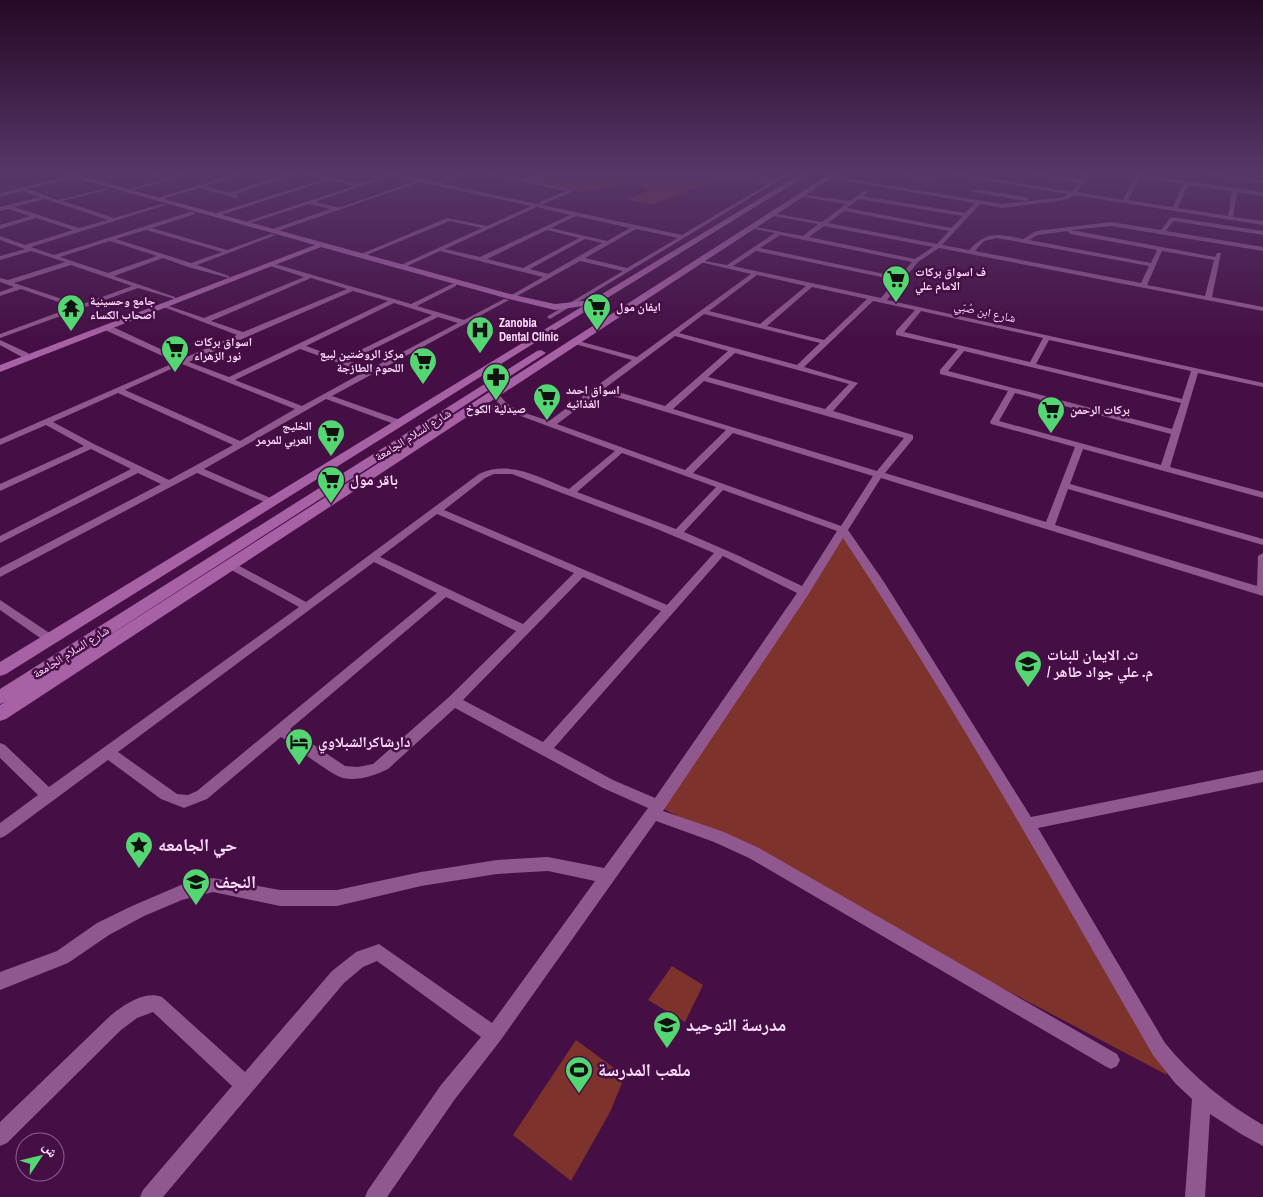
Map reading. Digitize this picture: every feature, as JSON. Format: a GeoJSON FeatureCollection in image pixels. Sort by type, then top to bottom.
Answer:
{"type":"FeatureCollection","features":[{"type":"Feature","properties":{"kind":"street"},"geometry":{"type":"LineString","coordinates":[[72,228],[79,230]]}},
{"type":"Feature","properties":{"kind":"street"},"geometry":{"type":"LineString","coordinates":[[0,258],[86,228]]}},
{"type":"Feature","properties":{"kind":"street"},"geometry":{"type":"LineString","coordinates":[[53,257],[146,228],[228,252]]}},
{"type":"Feature","properties":{"kind":"street"},"geometry":{"type":"LineString","coordinates":[[252,228],[273,233]]}},
{"type":"Feature","properties":{"kind":"street"},"geometry":{"type":"LineString","coordinates":[[257,228],[314,246],[509,299]]}},
{"type":"Feature","properties":{"kind":"street"},"geometry":{"type":"LineString","coordinates":[[190,266],[286,228]]}},
{"type":"Feature","properties":{"kind":"street"},"geometry":{"type":"LineString","coordinates":[[362,255],[428,228]]}},
{"type":"Feature","properties":{"kind":"street"},"geometry":{"type":"LineString","coordinates":[[404,266],[488,228]]}},
{"type":"Feature","properties":{"kind":"street"},"geometry":{"type":"LineString","coordinates":[[482,259],[546,228],[608,242]]}},
{"type":"Feature","properties":{"kind":"street"},"geometry":{"type":"LineString","coordinates":[[621,228],[693,248]]}},
{"type":"Feature","properties":{"kind":"street"},"geometry":{"type":"LineString","coordinates":[[0,573],[197,469],[369,372],[509,299],[633,228]]}},
{"type":"Feature","properties":{"kind":"street"},"geometry":{"type":"LineString","coordinates":[[637,228],[693,248]]}},
{"type":"Feature","properties":{"kind":"street"},"geometry":{"type":"LineString","coordinates":[[0,714],[71,660],[230,565],[610,321],[717,228]]}},
{"type":"Feature","properties":{"kind":"street","name":"شارع السلام الجامعة"},"geometry":{"type":"LineString","coordinates":[[0,697],[71,660],[303,504],[597,318],[693,248],[726,228]]}},
{"type":"Feature","properties":{"kind":"street","name":"شارع السلام الجامعة"},"geometry":{"type":"LineString","coordinates":[[0,670],[549,330],[681,251],[709,247],[735,228]]}},
{"type":"Feature","properties":{"kind":"street"},"geometry":{"type":"LineString","coordinates":[[570,305],[628,270],[750,228]]}},
{"type":"Feature","properties":{"kind":"street"},"geometry":{"type":"LineString","coordinates":[[756,228],[916,260]]}},
{"type":"Feature","properties":{"kind":"street"},"geometry":{"type":"LineString","coordinates":[[804,238],[818,228]]}},
{"type":"Feature","properties":{"kind":"street"},"geometry":{"type":"LineString","coordinates":[[846,228],[1263,309]]}},
{"type":"Feature","properties":{"kind":"street"},"geometry":{"type":"LineString","coordinates":[[882,301],[916,260],[938,246],[951,230],[940,228]]}},
{"type":"Feature","properties":{"kind":"street"},"geometry":{"type":"LineString","coordinates":[[1024,241],[1036,233],[1077,228]]}},
{"type":"Feature","properties":{"kind":"street"},"geometry":{"type":"LineString","coordinates":[[1133,228],[1263,249]]}},
{"type":"Feature","properties":{"kind":"street"},"geometry":{"type":"LineString","coordinates":[[1162,233],[1165,228]]}},
{"type":"Feature","properties":{"kind":"street"},"geometry":{"type":"LineString","coordinates":[[1229,228],[1263,233]]}},
{"type":"Feature","properties":{"kind":"street"},"geometry":{"type":"LineString","coordinates":[[1058,230],[1218,259]]}},
{"type":"Feature","properties":{"kind":"street"},"geometry":{"type":"LineString","coordinates":[[728,267],[779,233]]}},
{"type":"Feature","properties":{"kind":"street"},"geometry":{"type":"LineString","coordinates":[[971,252],[982,240],[997,236],[1152,265]]}},
{"type":"Feature","properties":{"kind":"street"},"geometry":{"type":"LineString","coordinates":[[286,237],[404,266],[551,312],[570,305],[603,298]]}},
{"type":"Feature","properties":{"kind":"street"},"geometry":{"type":"LineString","coordinates":[[524,270],[585,237]]}},
{"type":"Feature","properties":{"kind":"street"},"geometry":{"type":"LineString","coordinates":[[0,238],[173,298]]}},
{"type":"Feature","properties":{"kind":"street"},"geometry":{"type":"LineString","coordinates":[[109,240],[227,278]]}},
{"type":"Feature","properties":{"kind":"street"},"geometry":{"type":"LineString","coordinates":[[1208,298],[1222,243]]}},
{"type":"Feature","properties":{"kind":"street"},"geometry":{"type":"LineString","coordinates":[[0,370],[314,246]]}},
{"type":"Feature","properties":{"kind":"street"},"geometry":{"type":"LineString","coordinates":[[0,364],[314,246]]}},
{"type":"Feature","properties":{"kind":"street","name":"شارع ابن صُبّي"},"geometry":{"type":"LineString","coordinates":[[693,248],[728,267],[1263,385]]}},
{"type":"Feature","properties":{"kind":"street"},"geometry":{"type":"LineString","coordinates":[[1144,285],[1160,248]]}},
{"type":"Feature","properties":{"kind":"street"},"geometry":{"type":"LineString","coordinates":[[755,249],[900,279]]}},
{"type":"Feature","properties":{"kind":"street"},"geometry":{"type":"LineString","coordinates":[[442,250],[549,276]]}},
{"type":"Feature","properties":{"kind":"street"},"geometry":{"type":"LineString","coordinates":[[108,276],[163,256]]}},
{"type":"Feature","properties":{"kind":"street"},"geometry":{"type":"LineString","coordinates":[[580,259],[628,270]]}},
{"type":"Feature","properties":{"kind":"street"},"geometry":{"type":"LineString","coordinates":[[3,281],[69,263]]}},
{"type":"Feature","properties":{"kind":"street"},"geometry":{"type":"LineString","coordinates":[[272,264],[464,322]]}},
{"type":"Feature","properties":{"kind":"street"},"geometry":{"type":"LineString","coordinates":[[551,424],[756,273]]}},
{"type":"Feature","properties":{"kind":"street"},"geometry":{"type":"LineString","coordinates":[[204,321],[311,276]]}},
{"type":"Feature","properties":{"kind":"street"},"geometry":{"type":"LineString","coordinates":[[3,281],[80,307]]}},
{"type":"Feature","properties":{"kind":"street"},"geometry":{"type":"LineString","coordinates":[[412,306],[454,285]]}},
{"type":"Feature","properties":{"kind":"street"},"geometry":{"type":"LineString","coordinates":[[0,336],[137,286]]}},
{"type":"Feature","properties":{"kind":"street"},"geometry":{"type":"LineString","coordinates":[[762,326],[811,286]]}},
{"type":"Feature","properties":{"kind":"street"},"geometry":{"type":"LineString","coordinates":[[0,294],[20,288]]}},
{"type":"Feature","properties":{"kind":"street"},"geometry":{"type":"LineString","coordinates":[[0,442],[243,335],[353,289]]}},
{"type":"Feature","properties":{"kind":"street"},"geometry":{"type":"LineString","coordinates":[[798,368],[872,299]]}},
{"type":"Feature","properties":{"kind":"street"},"geometry":{"type":"LineString","coordinates":[[229,380],[394,301]]}},
{"type":"Feature","properties":{"kind":"street"},"geometry":{"type":"LineString","coordinates":[[164,306],[243,335]]}},
{"type":"Feature","properties":{"kind":"street"},"geometry":{"type":"LineString","coordinates":[[919,309],[898,333],[1185,402]]}},
{"type":"Feature","properties":{"kind":"street"},"geometry":{"type":"LineString","coordinates":[[549,330],[551,312]]}},
{"type":"Feature","properties":{"kind":"street"},"geometry":{"type":"LineString","coordinates":[[704,312],[824,342]]}},
{"type":"Feature","properties":{"kind":"street"},"geometry":{"type":"LineString","coordinates":[[342,362],[438,314]]}},
{"type":"Feature","properties":{"kind":"street"},"geometry":{"type":"LineString","coordinates":[[597,318],[610,321]]}},
{"type":"Feature","properties":{"kind":"street"},"geometry":{"type":"LineString","coordinates":[[0,325],[14,330]]}},
{"type":"Feature","properties":{"kind":"street"},"geometry":{"type":"LineString","coordinates":[[108,328],[183,362],[302,409]]}},
{"type":"Feature","properties":{"kind":"street"},"geometry":{"type":"LineString","coordinates":[[674,334],[854,383],[827,412]]}},
{"type":"Feature","properties":{"kind":"street"},"geometry":{"type":"LineString","coordinates":[[1032,365],[1047,337]]}},
{"type":"Feature","properties":{"kind":"street"},"geometry":{"type":"LineString","coordinates":[[0,342],[25,355]]}},
{"type":"Feature","properties":{"kind":"street"},"geometry":{"type":"LineString","coordinates":[[578,342],[639,360]]}},
{"type":"Feature","properties":{"kind":"street"},"geometry":{"type":"LineString","coordinates":[[299,346],[369,372]]}},
{"type":"Feature","properties":{"kind":"street"},"geometry":{"type":"LineString","coordinates":[[962,349],[943,372],[1176,433]]}},
{"type":"Feature","properties":{"kind":"street"},"geometry":{"type":"LineString","coordinates":[[666,410],[734,350]]}},
{"type":"Feature","properties":{"kind":"street"},"geometry":{"type":"LineString","coordinates":[[1165,468],[1195,370]]}},
{"type":"Feature","properties":{"kind":"street"},"geometry":{"type":"LineString","coordinates":[[375,1197],[448,1092],[494,1036],[606,876],[655,810],[804,592],[878,476],[910,438],[827,412],[702,378]]}},
{"type":"Feature","properties":{"kind":"street"},"geometry":{"type":"LineString","coordinates":[[498,380],[493,389],[495,395],[508,409]]}},
{"type":"Feature","properties":{"kind":"street"},"geometry":{"type":"LineString","coordinates":[[600,389],[878,476],[1262,592],[1263,556]]}},
{"type":"Feature","properties":{"kind":"street"},"geometry":{"type":"LineString","coordinates":[[118,390],[239,444]]}},
{"type":"Feature","properties":{"kind":"street"},"geometry":{"type":"LineString","coordinates":[[1012,391],[994,422],[1263,495]]}},
{"type":"Feature","properties":{"kind":"street"},"geometry":{"type":"LineString","coordinates":[[325,396],[400,423]]}},
{"type":"Feature","properties":{"kind":"street"},"geometry":{"type":"LineString","coordinates":[[414,434],[473,409],[486,406],[508,409],[843,530],[880,585],[1027,824],[1159,1049],[1173,1068],[1202,1096],[1218,1109],[1263,1136]]}},
{"type":"Feature","properties":{"kind":"street"},"geometry":{"type":"LineString","coordinates":[[46,421],[91,446],[169,484]]}},
{"type":"Feature","properties":{"kind":"street"},"geometry":{"type":"LineString","coordinates":[[687,473],[731,430]]}},
{"type":"Feature","properties":{"kind":"street"},"geometry":{"type":"LineString","coordinates":[[0,488],[91,446]]}},
{"type":"Feature","properties":{"kind":"street"},"geometry":{"type":"LineString","coordinates":[[1049,528],[1080,446]]}},
{"type":"Feature","properties":{"kind":"street"},"geometry":{"type":"LineString","coordinates":[[570,494],[621,450]]}},
{"type":"Feature","properties":{"kind":"street"},"geometry":{"type":"LineString","coordinates":[[0,540],[138,469]]}},
{"type":"Feature","properties":{"kind":"street"},"geometry":{"type":"LineString","coordinates":[[197,469],[276,499],[298,496],[303,499],[303,504]]}},
{"type":"Feature","properties":{"kind":"street"},"geometry":{"type":"LineString","coordinates":[[0,831],[308,607],[482,476],[492,471],[514,471],[570,494],[678,533],[773,574],[804,592]]}},
{"type":"Feature","properties":{"kind":"street"},"geometry":{"type":"LineString","coordinates":[[315,475],[317,482],[321,484],[335,484]]}},
{"type":"Feature","properties":{"kind":"street"},"geometry":{"type":"LineString","coordinates":[[1065,485],[1263,542]]}},
{"type":"Feature","properties":{"kind":"street"},"geometry":{"type":"LineString","coordinates":[[678,533],[722,486]]}},
{"type":"Feature","properties":{"kind":"street"},"geometry":{"type":"LineString","coordinates":[[436,510],[669,610]]}},
{"type":"Feature","properties":{"kind":"street"},"geometry":{"type":"LineString","coordinates":[[545,748],[721,552]]}},
{"type":"Feature","properties":{"kind":"street"},"geometry":{"type":"LineString","coordinates":[[373,558],[525,630]]}},
{"type":"Feature","properties":{"kind":"street"},"geometry":{"type":"LineString","coordinates":[[230,565],[308,607]]}},
{"type":"Feature","properties":{"kind":"street"},"geometry":{"type":"LineString","coordinates":[[282,730],[342,772],[373,771],[383,765],[454,701],[581,573]]}},
{"type":"Feature","properties":{"kind":"street"},"geometry":{"type":"LineString","coordinates":[[108,752],[166,795],[186,803],[202,795],[282,730],[445,592]]}},
{"type":"Feature","properties":{"kind":"street"},"geometry":{"type":"LineString","coordinates":[[0,604],[50,639]]}},
{"type":"Feature","properties":{"kind":"street"},"geometry":{"type":"LineString","coordinates":[[454,701],[545,748],[655,810],[763,857],[1111,1060]]}},
{"type":"Feature","properties":{"kind":"street"},"geometry":{"type":"LineString","coordinates":[[0,749],[48,796]]}},
{"type":"Feature","properties":{"kind":"street"},"geometry":{"type":"LineString","coordinates":[[1027,824],[1263,776]]}},
{"type":"Feature","properties":{"kind":"street"},"geometry":{"type":"LineString","coordinates":[[0,981],[62,957],[103,929],[138,911],[181,893],[213,885],[280,898],[337,898],[421,880],[497,867],[548,864],[606,876]]}},
{"type":"Feature","properties":{"kind":"street"},"geometry":{"type":"LineString","coordinates":[[150,1197],[245,1084],[355,960],[379,952],[494,1036]]}},
{"type":"Feature","properties":{"kind":"street"},"geometry":{"type":"LineString","coordinates":[[0,1136],[110,1028],[129,1012],[144,1004],[156,1003],[245,1084]]}},
{"type":"Feature","properties":{"kind":"street"},"geometry":{"type":"LineString","coordinates":[[1195,1197],[1202,1096]]}},
{"type":"Feature","properties":{"kind":"shaded area"},"geometry":{"type":"Polygon","coordinates":[[[843,530],[1159,1049],[1167,1075],[658,806],[843,530]]]}},
{"type":"Feature","properties":{"kind":"shaded area"},"geometry":{"type":"Polygon","coordinates":[[[672,966],[703,985],[685,1022],[648,1000],[672,966]]]}},
{"type":"Feature","properties":{"kind":"shaded area","name":"ملعب المدرسة"},"geometry":{"type":"Polygon","coordinates":[[[576,1040],[625,1076],[610,1112],[571,1181],[513,1135],[576,1040]]]}},
{"type":"Feature","properties":{"kind":"place","name":"ف اسواق بركات الامام علي"},"geometry":{"type":"Point","coordinates":[896,303]}},
{"type":"Feature","properties":{"kind":"place","name":"ايفان مول"},"geometry":{"type":"Point","coordinates":[597,331]}},
{"type":"Feature","properties":{"kind":"place","name":"جامع وحسينية اصحاب الكساء"},"geometry":{"type":"Point","coordinates":[71,332]}},
{"type":"Feature","properties":{"kind":"place","name":"Zanobia Dental Clinic"},"geometry":{"type":"Point","coordinates":[480,354]}},
{"type":"Feature","properties":{"kind":"place","name":"اسواق بركات نور الزهراء"},"geometry":{"type":"Point","coordinates":[175,373]}},
{"type":"Feature","properties":{"kind":"place","name":"مركز الروضتين لبيع اللحوم الطازجة"},"geometry":{"type":"Point","coordinates":[423,385]}},
{"type":"Feature","properties":{"kind":"place","name":"صيدلية الكوخ"},"geometry":{"type":"Point","coordinates":[496,401]}},
{"type":"Feature","properties":{"kind":"place","name":"اسواق احمد الغذائيه"},"geometry":{"type":"Point","coordinates":[547,421]}},
{"type":"Feature","properties":{"kind":"place","name":"بركات الرحمن"},"geometry":{"type":"Point","coordinates":[1051,434]}},
{"type":"Feature","properties":{"kind":"place","name":"الخليج العربي للمرمر"},"geometry":{"type":"Point","coordinates":[331,457]}},
{"type":"Feature","properties":{"kind":"place","name":"باقر مول"},"geometry":{"type":"Point","coordinates":[331,504]}},
{"type":"Feature","properties":{"kind":"place","name":"ث. الايمان للبنات / م. علي جواد طاهر"},"geometry":{"type":"Point","coordinates":[1028,688]}},
{"type":"Feature","properties":{"kind":"place","name":"دارشاكرالشبلاوي"},"geometry":{"type":"Point","coordinates":[299,766]}},
{"type":"Feature","properties":{"kind":"place","name":"حي الجامعه"},"geometry":{"type":"Point","coordinates":[139,869]}},
{"type":"Feature","properties":{"kind":"place","name":"النجف"},"geometry":{"type":"Point","coordinates":[196,906]}},
{"type":"Feature","properties":{"kind":"place","name":"مدرسة التوحيد"},"geometry":{"type":"Point","coordinates":[667,1049]}},
{"type":"Feature","properties":{"kind":"place","name":"ملعب المدرسة"},"geometry":{"type":"Point","coordinates":[579,1094]}}]}
